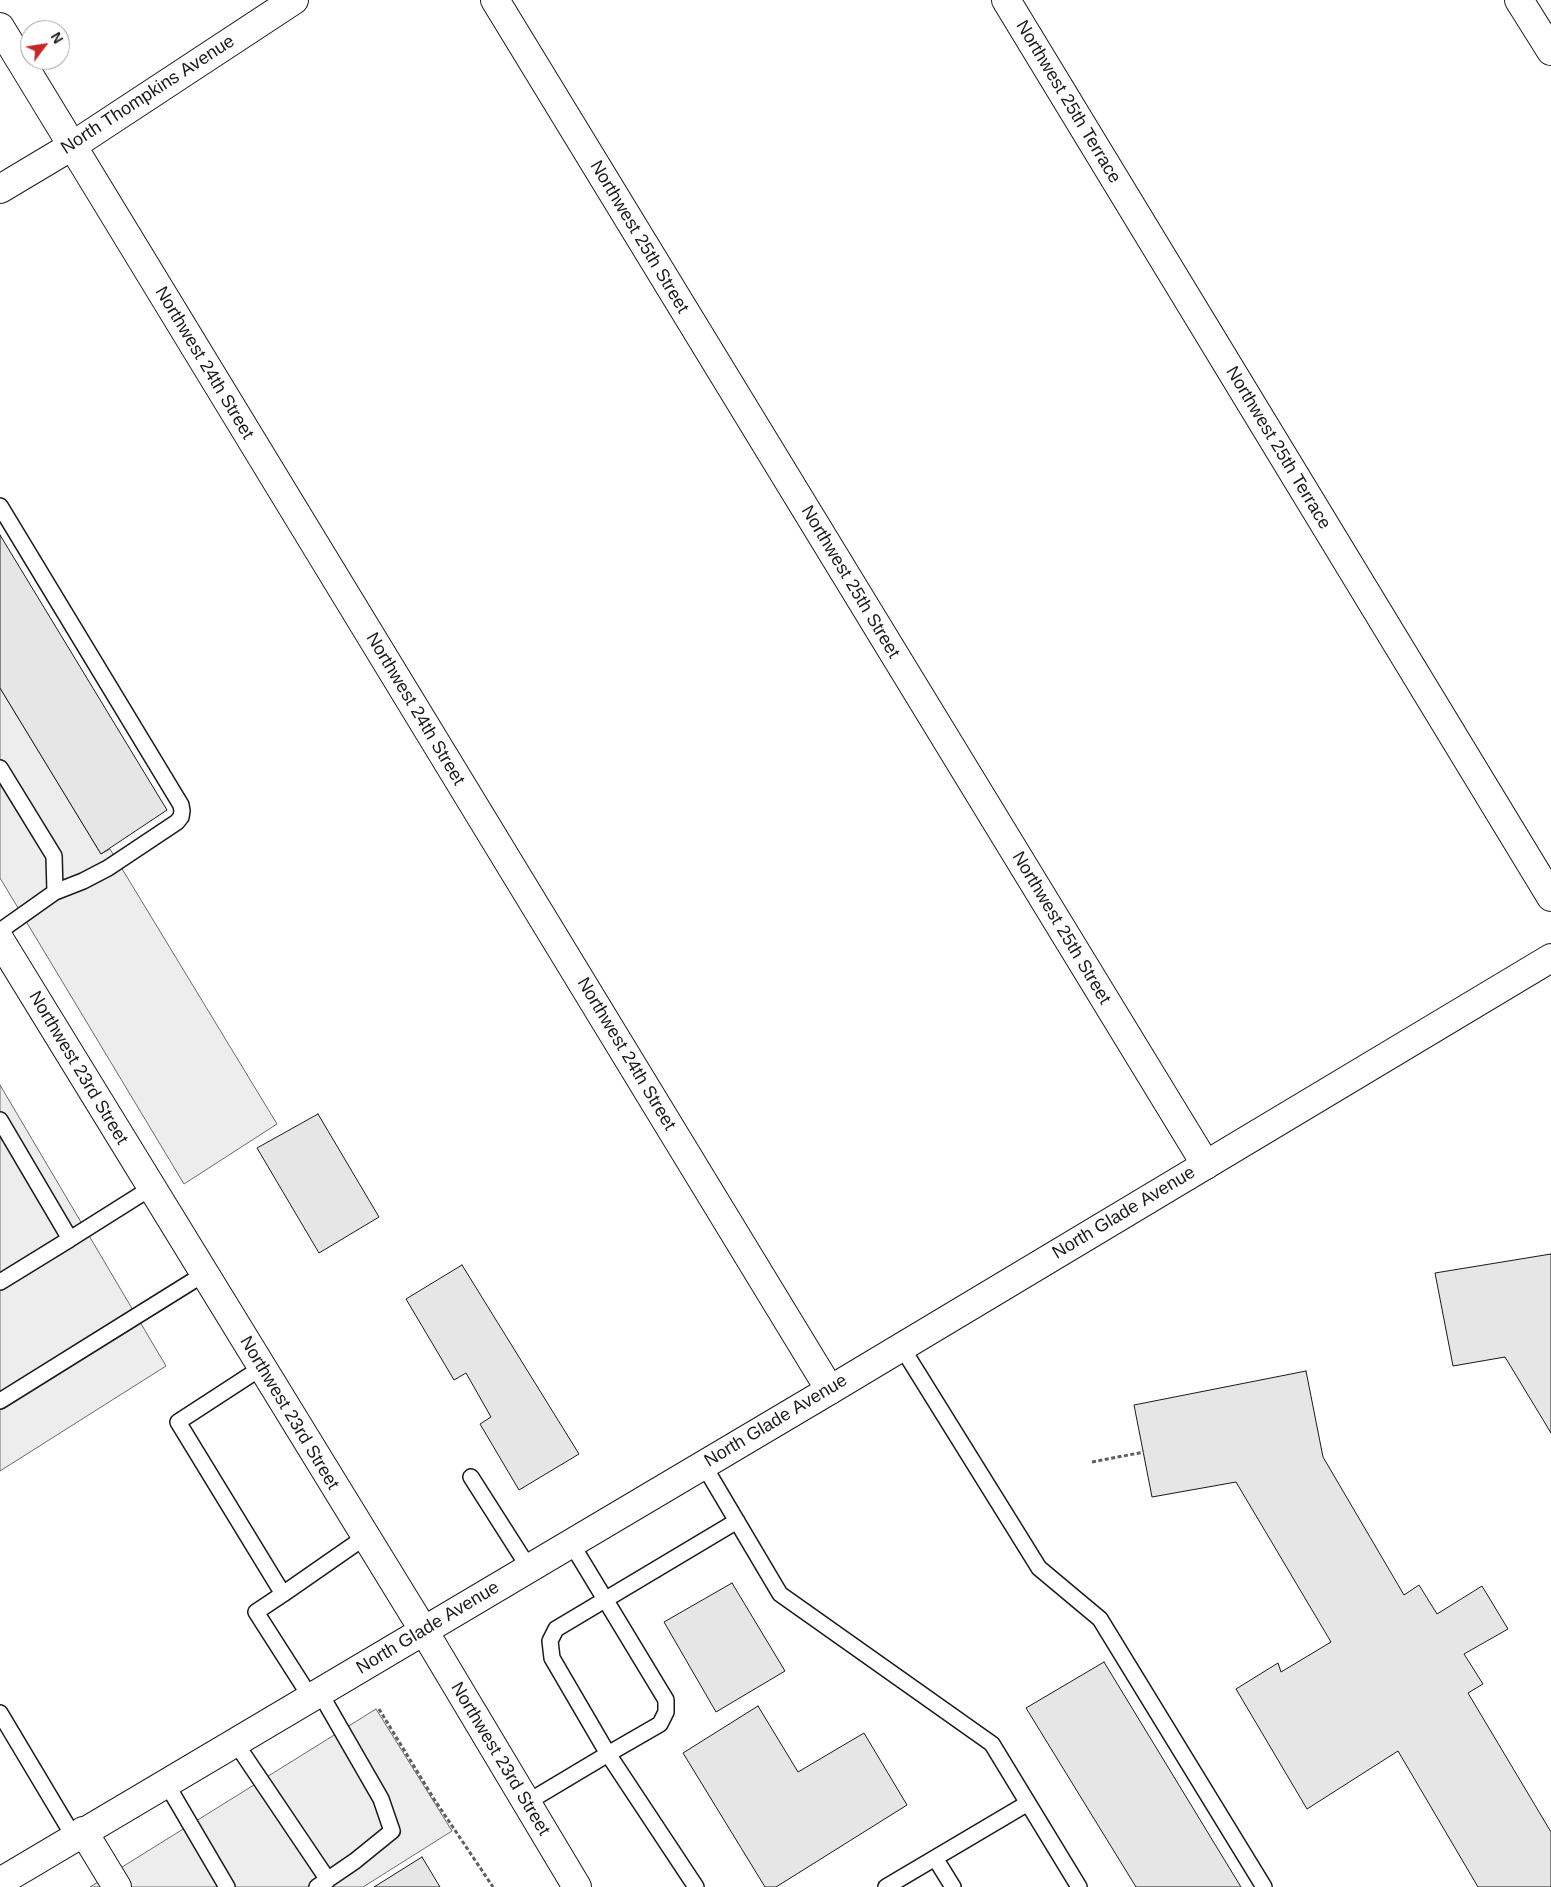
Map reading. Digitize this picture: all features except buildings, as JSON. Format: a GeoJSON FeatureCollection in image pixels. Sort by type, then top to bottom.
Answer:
{"type":"FeatureCollection","features":[{"type":"Feature","properties":{"kind":"street","name":"North Thompkins Avenue"},"geometry":{"type":"LineString","coordinates":[[0,189],[72,146],[294,0]]}},
{"type":"Feature","properties":{"kind":"street","name":"Northwest 25th Street"},"geometry":{"type":"LineString","coordinates":[[495,0],[1206,1165]]}},
{"type":"Feature","properties":{"kind":"street","name":"Northwest 25th Terrace"},"geometry":{"type":"LineString","coordinates":[[1006,0],[1551,897]]}},
{"type":"Feature","properties":{"kind":"street"},"geometry":{"type":"LineString","coordinates":[[1519,0],[1551,51]]}},
{"type":"Feature","properties":{"kind":"street","name":"Northwest 24th Street"},"geometry":{"type":"LineString","coordinates":[[0,27],[830,1390]]}},
{"type":"Feature","properties":{"kind":"street","name":"Northwest 23rd Street"},"geometry":{"type":"LineString","coordinates":[[0,940],[424,1631],[577,1887]]}},
{"type":"Feature","properties":{"kind":"street","name":"North Glade Avenue"},"geometry":{"type":"LineString","coordinates":[[0,1882],[78,1834],[830,1390],[1551,958]]}},
{"type":"Feature","properties":{"kind":"street"},"geometry":{"type":"LineString","coordinates":[[78,1834],[117,1887]]}},
{"type":"Feature","properties":{"kind":"lane"},"geometry":{"type":"LineString","coordinates":[[0,506],[181,805],[182,810],[181,818],[177,822],[108,868],[84,881],[54,892],[0,930]]}},
{"type":"Feature","properties":{"kind":"lane"},"geometry":{"type":"LineString","coordinates":[[0,768],[54,856],[54,892]]}},
{"type":"Feature","properties":{"kind":"lane"},"geometry":{"type":"LineString","coordinates":[[0,1120],[70,1239]]}},
{"type":"Feature","properties":{"kind":"lane"},"geometry":{"type":"LineString","coordinates":[[0,1282],[151,1188]]}},
{"type":"Feature","properties":{"kind":"lane"},"geometry":{"type":"LineString","coordinates":[[0,1401],[204,1274]]}},
{"type":"Feature","properties":{"kind":"lane"},"geometry":{"type":"LineString","coordinates":[[901,1346],[1039,1568],[1100,1620],[1264,1887]]}},
{"type":"Feature","properties":{"kind":"lane"},"geometry":{"type":"LineString","coordinates":[[261,1368],[178,1422],[283,1594]]}},
{"type":"Feature","properties":{"kind":"lane"},"geometry":{"type":"LineString","coordinates":[[703,1464],[780,1594],[992,1744],[1079,1887]]}},
{"type":"Feature","properties":{"kind":"lane"},"geometry":{"type":"LineString","coordinates":[[471,1477],[529,1568]]}},
{"type":"Feature","properties":{"kind":"lane"},"geometry":{"type":"LineString","coordinates":[[696,1887],[608,1754],[552,1658],[550,1641],[556,1629],[737,1521]]}},
{"type":"Feature","properties":{"kind":"lane"},"geometry":{"type":"LineString","coordinates":[[235,1742],[323,1883],[355,1862],[392,1831],[381,1799],[315,1695],[256,1612],[365,1537]]}},
{"type":"Feature","properties":{"kind":"lane"},"geometry":{"type":"LineString","coordinates":[[526,1803],[660,1724],[666,1712],[666,1700],[571,1543]]}},
{"type":"Feature","properties":{"kind":"lane"},"geometry":{"type":"LineString","coordinates":[[0,1713],[5,1731],[78,1834]]}},
{"type":"Feature","properties":{"kind":"lane"},"geometry":{"type":"LineString","coordinates":[[166,1783],[227,1887]]}},
{"type":"Feature","properties":{"kind":"lane"},"geometry":{"type":"LineString","coordinates":[[886,1887],[1028,1803]]}},
{"type":"Feature","properties":{"kind":"lane"},"geometry":{"type":"LineString","coordinates":[[935,1858],[953,1887]]}},
{"type":"Feature","properties":{"kind":"path"},"geometry":{"type":"LineString","coordinates":[[1092,1462],[1144,1452]]}},
{"type":"Feature","properties":{"kind":"path"},"geometry":{"type":"LineString","coordinates":[[379,1709],[434,1799],[493,1887]]}},
{"type":"Feature","properties":{"kind":"shaded area"},"geometry":{"type":"Polygon","coordinates":[[[0,688],[101,854],[110,849],[277,1124],[184,1184],[0,878],[0,688]]]}},
{"type":"Feature","properties":{"kind":"shaded area"},"geometry":{"type":"Polygon","coordinates":[[[0,1085],[166,1366],[0,1471],[0,1085]]]}},
{"type":"Feature","properties":{"kind":"shaded area"},"geometry":{"type":"Polygon","coordinates":[[[376,1709],[452,1831],[363,1887],[90,1887],[376,1709]]]}}]}
